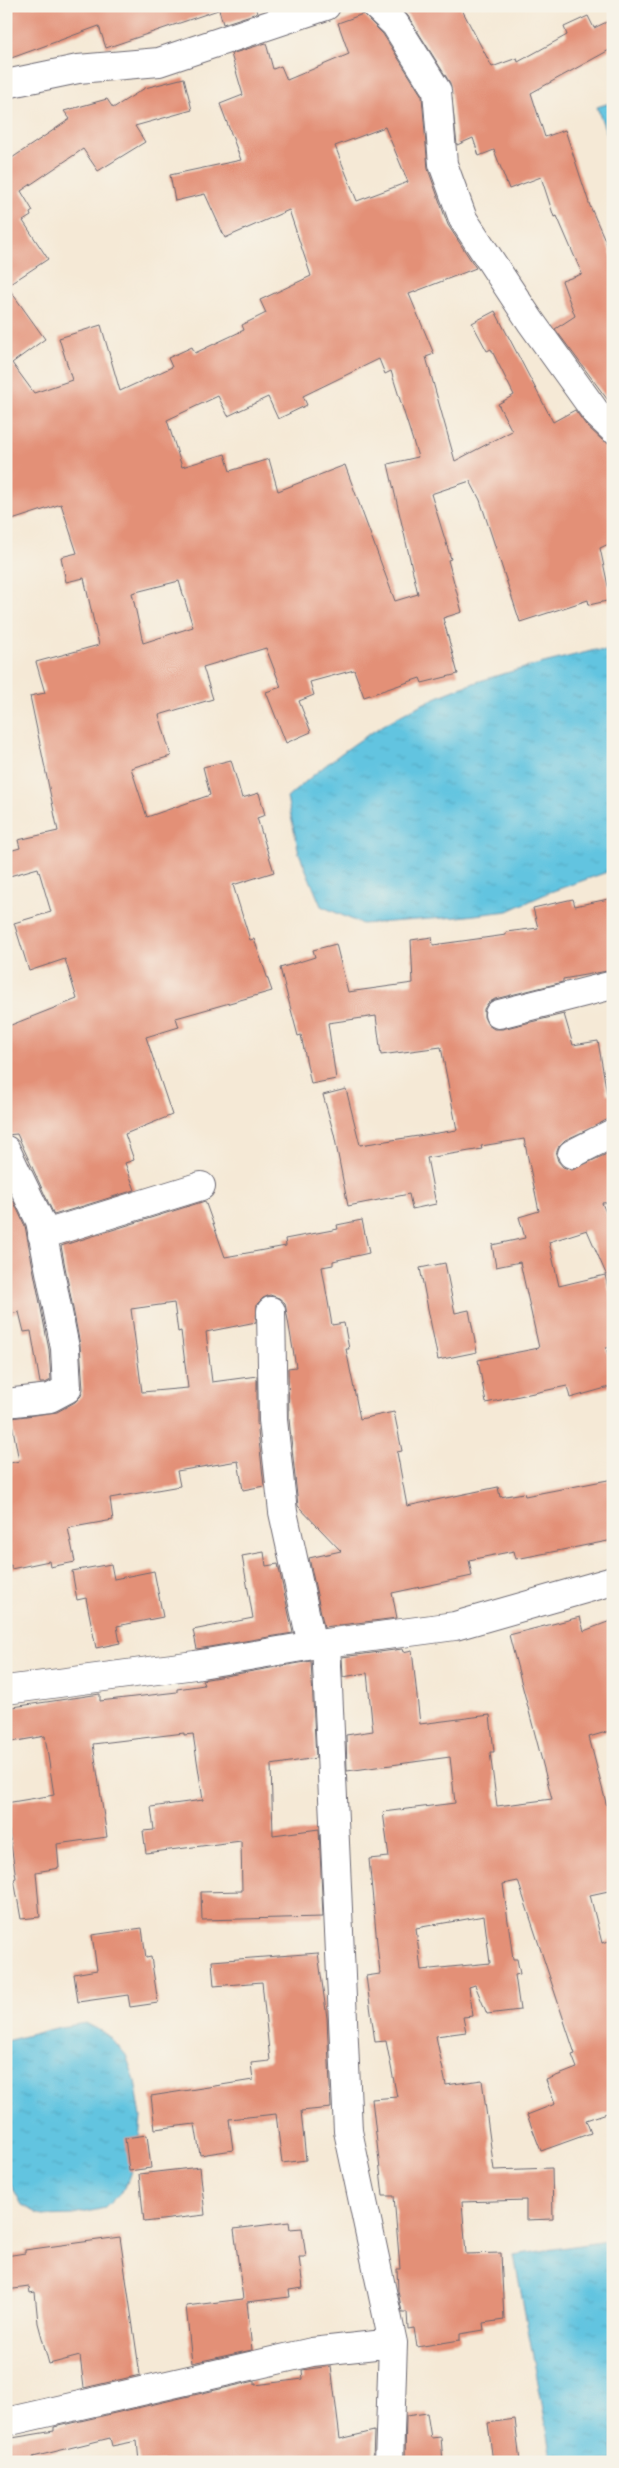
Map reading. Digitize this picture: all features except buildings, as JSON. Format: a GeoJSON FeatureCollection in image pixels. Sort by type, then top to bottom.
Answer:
{"type":"FeatureCollection","features":[{"type":"Feature","properties":{"kind":"street"},"geometry":{"type":"LineString","coordinates":[[6,84],[78,69],[159,62],[326,6]]}},
{"type":"Feature","properties":{"kind":"street"},"geometry":{"type":"LineString","coordinates":[[376,6],[395,24],[437,90],[443,164],[463,219],[531,322],[597,414],[613,429]]}},
{"type":"Feature","properties":{"kind":"street"},"geometry":{"type":"LineString","coordinates":[[500,1014],[613,986]]}},
{"type":"Feature","properties":{"kind":"street"},"geometry":{"type":"LineString","coordinates":[[572,1154],[613,1132]]}},
{"type":"Feature","properties":{"kind":"street"},"geometry":{"type":"LineString","coordinates":[[6,1150],[40,1222],[65,1348],[66,1389],[50,1398],[6,1403]]}},
{"type":"Feature","properties":{"kind":"street"},"geometry":{"type":"LineString","coordinates":[[42,1235],[202,1186]]}},
{"type":"Feature","properties":{"kind":"street"},"geometry":{"type":"LineString","coordinates":[[271,1310],[273,1420],[283,1512],[319,1644],[348,2131],[393,2343],[389,2462]]}},
{"type":"Feature","properties":{"kind":"street"},"geometry":{"type":"LineString","coordinates":[[6,1690],[195,1666],[319,1644],[454,1626],[613,1582]]}},
{"type":"Feature","properties":{"kind":"street"},"geometry":{"type":"LineString","coordinates":[[6,2422],[312,2352],[393,2343]]}},
{"type":"Feature","properties":{"kind":"water"},"geometry":{"type":"Polygon","coordinates":[[[613,102],[613,151],[597,107],[613,102]]]}},
{"type":"Feature","properties":{"kind":"water"},"geometry":{"type":"Polygon","coordinates":[[[595,650],[613,652],[613,870],[550,892],[508,911],[458,917],[362,924],[321,906],[299,853],[287,798],[322,768],[360,740],[421,705],[479,681],[595,650]]]}},
{"type":"Feature","properties":{"kind":"water"},"geometry":{"type":"Polygon","coordinates":[[[86,2023],[108,2035],[126,2055],[135,2081],[141,2117],[138,2151],[125,2188],[105,2208],[73,2215],[43,2216],[22,2205],[6,2175],[6,2041],[60,2027],[86,2023]]]}},
{"type":"Feature","properties":{"kind":"water"},"geometry":{"type":"Polygon","coordinates":[[[613,2240],[613,2462],[553,2462],[514,2255],[613,2240]]]}}]}
